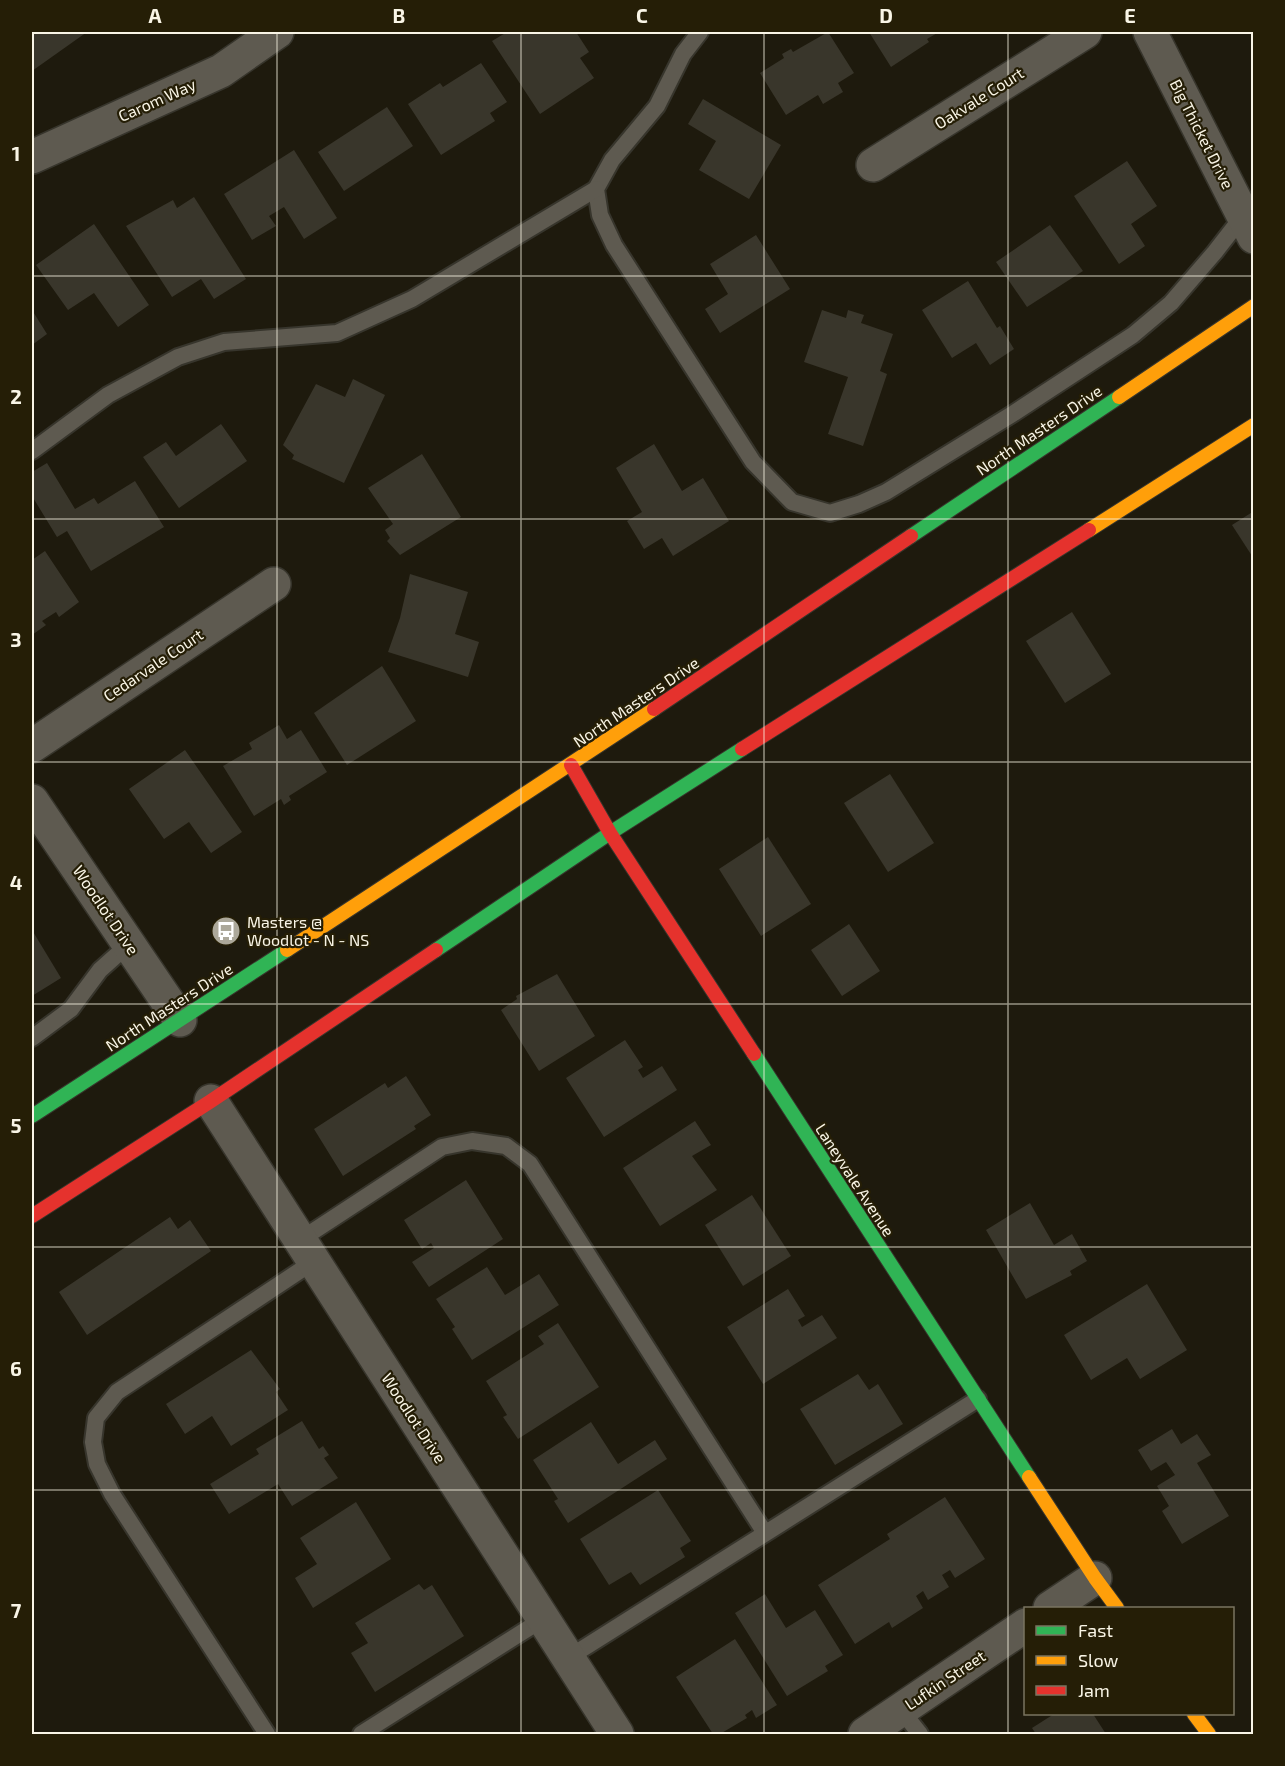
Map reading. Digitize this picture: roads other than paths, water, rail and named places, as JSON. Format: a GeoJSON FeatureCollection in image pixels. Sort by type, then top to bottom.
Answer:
{"type":"FeatureCollection","features":[{"type":"Feature","properties":{"kind":"main road","name":"North Masters Drive"},"geometry":{"type":"LineString","coordinates":[[32,1116],[571,765],[1254,306]]}},
{"type":"Feature","properties":{"kind":"main road"},"geometry":{"type":"LineString","coordinates":[[32,1216],[210,1101],[610,833],[1254,425]]}},
{"type":"Feature","properties":{"kind":"main road","name":"Laneyvale Avenue"},"geometry":{"type":"LineString","coordinates":[[571,765],[610,833],[1095,1578],[1116,1607]]}},
{"type":"Feature","properties":{"kind":"main road"},"geometry":{"type":"LineString","coordinates":[[1195,1715],[1209,1734]]}},
{"type":"Feature","properties":{"kind":"street","name":"Carom Way"},"geometry":{"type":"LineString","coordinates":[[32,157],[221,71],[277,32]]}},
{"type":"Feature","properties":{"kind":"street","name":"Oakvale Court"},"geometry":{"type":"LineString","coordinates":[[873,165],[1085,32]]}},
{"type":"Feature","properties":{"kind":"street","name":"Big Thicket Drive"},"geometry":{"type":"LineString","coordinates":[[1150,32],[1248,227]]}},
{"type":"Feature","properties":{"kind":"street","name":"Cedarvale Court"},"geometry":{"type":"LineString","coordinates":[[32,746],[274,584]]}},
{"type":"Feature","properties":{"kind":"street","name":"Woodlot Drive"},"geometry":{"type":"LineString","coordinates":[[32,801],[180,1020]]}},
{"type":"Feature","properties":{"kind":"street","name":"Woodlot Drive"},"geometry":{"type":"LineString","coordinates":[[210,1101],[617,1734]]}},
{"type":"Feature","properties":{"kind":"street"},"geometry":{"type":"LineString","coordinates":[[1052,1607],[1095,1578]]}},
{"type":"Feature","properties":{"kind":"street","name":"Lufkin Street"},"geometry":{"type":"LineString","coordinates":[[865,1734],[910,1722],[1024,1627]]}},
{"type":"Feature","properties":{"kind":"lane"},"geometry":{"type":"LineString","coordinates":[[32,451],[108,395],[178,357],[224,342],[337,333],[412,299],[596,189],[612,160],[657,106],[683,54],[700,32]]}},
{"type":"Feature","properties":{"kind":"lane"},"geometry":{"type":"LineString","coordinates":[[596,189],[600,215],[614,244],[753,462],[792,502],[830,513],[886,492],[1014,413],[1133,335],[1171,303],[1215,252],[1248,227]]}},
{"type":"Feature","properties":{"kind":"lane"},"geometry":{"type":"LineString","coordinates":[[32,1038],[71,1009],[100,970],[129,944]]}},
{"type":"Feature","properties":{"kind":"lane"},"geometry":{"type":"LineString","coordinates":[[267,1734],[112,1494],[97,1464],[93,1442],[96,1418],[117,1392],[442,1147],[472,1141],[506,1146],[530,1164],[765,1533]]}},
{"type":"Feature","properties":{"kind":"lane"},"geometry":{"type":"LineString","coordinates":[[568,1658],[978,1399]]}},
{"type":"Feature","properties":{"kind":"lane"},"geometry":{"type":"LineString","coordinates":[[362,1734],[543,1619]]}},
{"type":"Feature","properties":{"kind":"place","name":"Masters @ Woodlot - N - NS"},"geometry":{"type":"Point","coordinates":[226,931]}}]}
